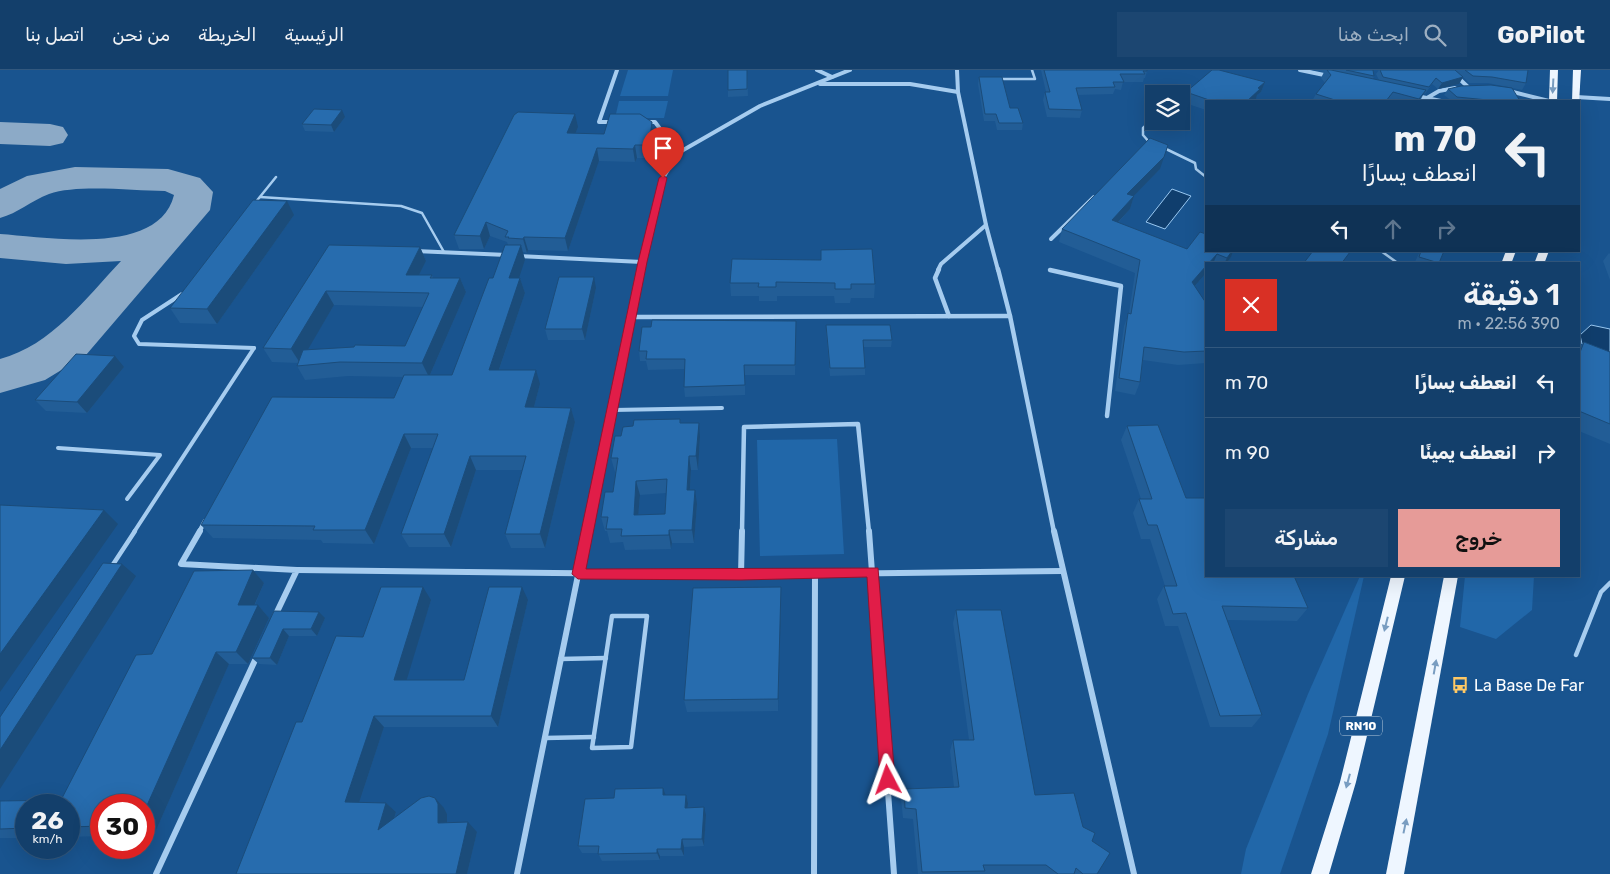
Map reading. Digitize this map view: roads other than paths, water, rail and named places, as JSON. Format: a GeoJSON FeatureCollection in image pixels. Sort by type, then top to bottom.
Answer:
{"type":"FeatureCollection","features":[{"type":"Feature","properties":{"kind":"main road"},"geometry":{"type":"LineString","coordinates":[[1551,100],[1554,70]]}},
{"type":"Feature","properties":{"kind":"main road"},"geometry":{"type":"LineString","coordinates":[[1576,99],[1577,70]]}},
{"type":"Feature","properties":{"kind":"main road","name":"RN10"},"geometry":{"type":"LineString","coordinates":[[1320,874],[1348,782],[1398,577]]}},
{"type":"Feature","properties":{"kind":"main road"},"geometry":{"type":"LineString","coordinates":[[1395,874],[1451,577]]}},
{"type":"Feature","properties":{"kind":"street"},"geometry":{"type":"LineString","coordinates":[[617,70],[599,122],[618,122]]}},
{"type":"Feature","properties":{"kind":"street"},"geometry":{"type":"LineString","coordinates":[[817,70],[832,77]]}},
{"type":"Feature","properties":{"kind":"street"},"geometry":{"type":"LineString","coordinates":[[517,874],[642,262],[663,178],[678,153],[760,106],[850,70]]}},
{"type":"Feature","properties":{"kind":"street"},"geometry":{"type":"LineString","coordinates":[[957,70],[958,92],[986,225],[1010,316],[1062,571],[1134,874]]}},
{"type":"Feature","properties":{"kind":"street"},"geometry":{"type":"LineString","coordinates":[[1300,70],[1338,79]]}},
{"type":"Feature","properties":{"kind":"street"},"geometry":{"type":"LineString","coordinates":[[1450,70],[1468,87]]}},
{"type":"Feature","properties":{"kind":"street"},"geometry":{"type":"LineString","coordinates":[[815,84],[870,82],[910,84],[958,92]]}},
{"type":"Feature","properties":{"kind":"street"},"geometry":{"type":"LineString","coordinates":[[1427,98],[1439,91],[1478,87]]}},
{"type":"Feature","properties":{"kind":"street"},"geometry":{"type":"LineString","coordinates":[[1505,90],[1547,100]]}},
{"type":"Feature","properties":{"kind":"street"},"geometry":{"type":"LineString","coordinates":[[1410,94],[1436,100]]}},
{"type":"Feature","properties":{"kind":"street"},"geometry":{"type":"LineString","coordinates":[[1576,99],[1610,99]]}},
{"type":"Feature","properties":{"kind":"street"},"geometry":{"type":"LineString","coordinates":[[636,122],[655,122],[678,153]]}},
{"type":"Feature","properties":{"kind":"street"},"geometry":{"type":"LineString","coordinates":[[1142,149],[1149,142]]}},
{"type":"Feature","properties":{"kind":"street"},"geometry":{"type":"LineString","coordinates":[[1051,239],[1100,190]]}},
{"type":"Feature","properties":{"kind":"street"},"geometry":{"type":"LineString","coordinates":[[949,316],[935,278],[940,264],[986,225]]}},
{"type":"Feature","properties":{"kind":"street"},"geometry":{"type":"LineString","coordinates":[[407,251],[642,262]]}},
{"type":"Feature","properties":{"kind":"street"},"geometry":{"type":"LineString","coordinates":[[1050,270],[1121,286],[1107,416]]}},
{"type":"Feature","properties":{"kind":"street"},"geometry":{"type":"LineString","coordinates":[[632,317],[1010,316]]}},
{"type":"Feature","properties":{"kind":"street"},"geometry":{"type":"LineString","coordinates":[[741,575],[744,427],[858,424],[873,572],[894,874]]}},
{"type":"Feature","properties":{"kind":"street"},"geometry":{"type":"LineString","coordinates":[[210,513],[181,564],[297,570],[578,574],[815,575],[873,572],[1062,571]]}},
{"type":"Feature","properties":{"kind":"street"},"geometry":{"type":"LineString","coordinates":[[272,624],[297,570]]}},
{"type":"Feature","properties":{"kind":"street"},"geometry":{"type":"LineString","coordinates":[[814,874],[815,575]]}},
{"type":"Feature","properties":{"kind":"street"},"geometry":{"type":"LineString","coordinates":[[156,874],[259,650]]}},
{"type":"Feature","properties":{"kind":"lane"},"geometry":{"type":"LineString","coordinates":[[999,79],[1035,79],[1032,70]]}},
{"type":"Feature","properties":{"kind":"lane"},"geometry":{"type":"LineString","coordinates":[[1145,126],[1143,128],[1143,135],[1149,142],[1188,158],[1195,163],[1196,169],[1205,176]]}},
{"type":"Feature","properties":{"kind":"lane"},"geometry":{"type":"LineString","coordinates":[[254,205],[276,177]]}},
{"type":"Feature","properties":{"kind":"lane"},"geometry":{"type":"LineString","coordinates":[[260,197],[401,206],[422,213],[444,252]]}},
{"type":"Feature","properties":{"kind":"lane"},"geometry":{"type":"LineString","coordinates":[[1382,252],[1396,262]]}},
{"type":"Feature","properties":{"kind":"lane"},"geometry":{"type":"LineString","coordinates":[[109,572],[254,348],[139,344],[134,336],[142,320],[188,291]]}},
{"type":"Feature","properties":{"kind":"lane"},"geometry":{"type":"LineString","coordinates":[[613,410],[722,408]]}},
{"type":"Feature","properties":{"kind":"lane"},"geometry":{"type":"LineString","coordinates":[[58,448],[160,455],[127,499]]}},
{"type":"Feature","properties":{"kind":"lane"},"geometry":{"type":"LineString","coordinates":[[1576,655],[1601,592],[1610,583]]}},
{"type":"Feature","properties":{"kind":"lane"},"geometry":{"type":"LineString","coordinates":[[612,616],[647,616],[631,748],[592,748],[594,738],[612,616]]}},
{"type":"Feature","properties":{"kind":"lane"},"geometry":{"type":"LineString","coordinates":[[560,659],[606,658]]}},
{"type":"Feature","properties":{"kind":"lane"},"geometry":{"type":"LineString","coordinates":[[545,738],[594,738]]}},
{"type":"Feature","properties":{"kind":"place","name":"La Base De Far"},"geometry":{"type":"Point","coordinates":[1460,685]}}]}
